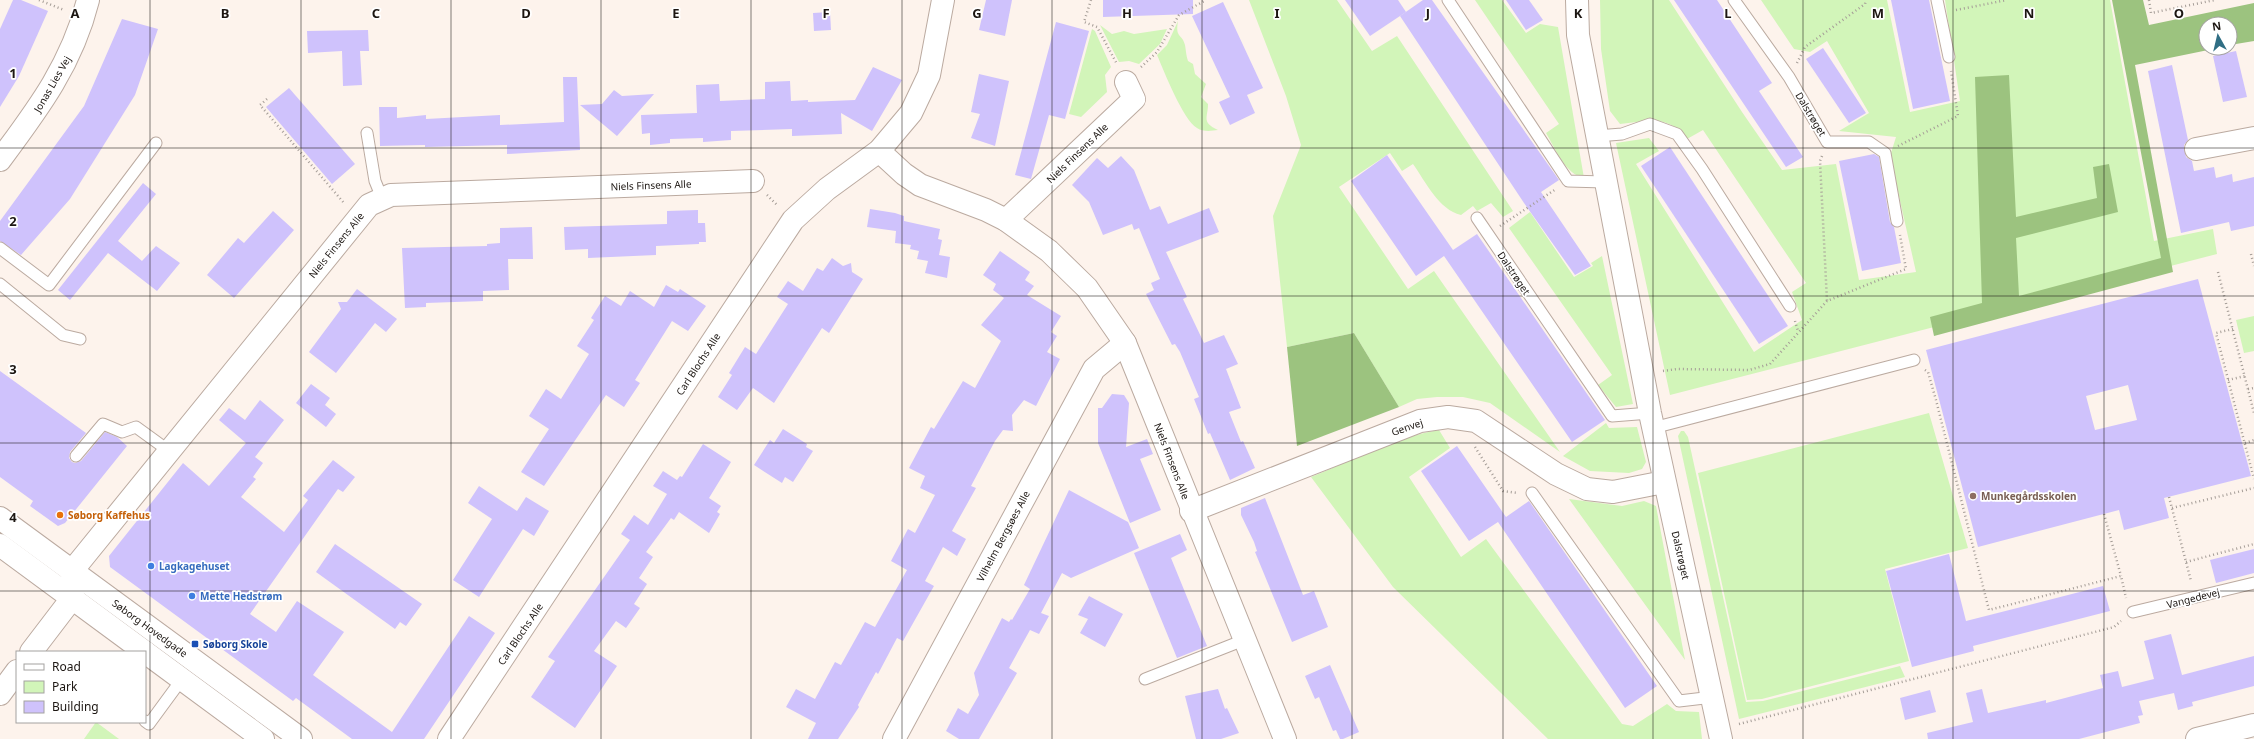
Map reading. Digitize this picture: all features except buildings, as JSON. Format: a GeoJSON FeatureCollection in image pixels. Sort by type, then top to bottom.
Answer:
{"type":"FeatureCollection","features":[{"type":"Feature","properties":{"kind":"street","name":"Jonas Lies Vej"},"geometry":{"type":"LineString","coordinates":[[0,160],[44,102],[73,47],[88,0]]}},
{"type":"Feature","properties":{"kind":"street","name":"Carl Blochs Alle"},"geometry":{"type":"LineString","coordinates":[[449,739],[793,220],[827,189],[879,152],[911,113],[929,75],[943,0]]}},
{"type":"Feature","properties":{"kind":"street","name":"Dalstrøget"},"geometry":{"type":"LineString","coordinates":[[1577,0],[1578,35],[1651,420],[1720,734]]}},
{"type":"Feature","properties":{"kind":"street","name":"Niels Finsens Alle"},"geometry":{"type":"LineString","coordinates":[[1006,220],[1134,99],[1126,82]]}},
{"type":"Feature","properties":{"kind":"street"},"geometry":{"type":"LineString","coordinates":[[2196,149],[2254,138]]}},
{"type":"Feature","properties":{"kind":"street","name":"Niels Finsens Alle"},"geometry":{"type":"LineString","coordinates":[[879,152],[904,174],[920,185],[986,210],[1006,220],[1049,251],[1087,288],[1125,343],[1191,511],[1285,739]]}},
{"type":"Feature","properties":{"kind":"street","name":"Niels Finsens Alle"},"geometry":{"type":"LineString","coordinates":[[72,571],[369,204],[391,194],[753,181]]}},
{"type":"Feature","properties":{"kind":"street","name":"Vilhelm Bergsøes Alle"},"geometry":{"type":"LineString","coordinates":[[894,739],[1094,369],[1125,343]]}},
{"type":"Feature","properties":{"kind":"street","name":"Genvej"},"geometry":{"type":"LineString","coordinates":[[1191,511],[1420,421],[1456,418],[1476,421],[1556,474],[1587,488],[1613,492],[1664,482]]}},
{"type":"Feature","properties":{"kind":"street","name":"Søborg Hovedgade"},"geometry":{"type":"LineString","coordinates":[[0,518],[301,739]]}},
{"type":"Feature","properties":{"kind":"street"},"geometry":{"type":"LineString","coordinates":[[0,545],[73,597],[144,651]]}},
{"type":"Feature","properties":{"kind":"street"},"geometry":{"type":"LineString","coordinates":[[32,651],[73,597],[72,571]]}},
{"type":"Feature","properties":{"kind":"street"},"geometry":{"type":"LineString","coordinates":[[146,653],[263,739]]}},
{"type":"Feature","properties":{"kind":"street"},"geometry":{"type":"LineString","coordinates":[[0,694],[16,672]]}},
{"type":"Feature","properties":{"kind":"street"},"geometry":{"type":"LineString","coordinates":[[2197,739],[2254,725]]}},
{"type":"Feature","properties":{"kind":"lane"},"geometry":{"type":"LineString","coordinates":[[1448,0],[1568,182],[1605,182]]}},
{"type":"Feature","properties":{"kind":"lane","name":"Dalstrøget"},"geometry":{"type":"LineString","coordinates":[[1734,0],[1789,77],[1828,142],[1869,142],[1885,153]]}},
{"type":"Feature","properties":{"kind":"lane"},"geometry":{"type":"LineString","coordinates":[[1937,0],[1949,57]]}},
{"type":"Feature","properties":{"kind":"lane"},"geometry":{"type":"LineString","coordinates":[[1598,136],[1622,134],[1650,124],[1676,134],[1702,169],[1790,306]]}},
{"type":"Feature","properties":{"kind":"lane"},"geometry":{"type":"LineString","coordinates":[[367,133],[375,181],[382,198]]}},
{"type":"Feature","properties":{"kind":"lane"},"geometry":{"type":"LineString","coordinates":[[0,248],[49,285],[156,143]]}},
{"type":"Feature","properties":{"kind":"lane"},"geometry":{"type":"LineString","coordinates":[[1885,153],[1897,222]]}},
{"type":"Feature","properties":{"kind":"lane","name":"Dalstrøget"},"geometry":{"type":"LineString","coordinates":[[1477,218],[1612,416],[1651,420]]}},
{"type":"Feature","properties":{"kind":"lane"},"geometry":{"type":"LineString","coordinates":[[0,284],[63,335],[80,339]]}},
{"type":"Feature","properties":{"kind":"lane"},"geometry":{"type":"LineString","coordinates":[[1651,420],[1914,360]]}},
{"type":"Feature","properties":{"kind":"lane"},"geometry":{"type":"LineString","coordinates":[[76,456],[103,424],[122,432],[136,427],[169,451]]}},
{"type":"Feature","properties":{"kind":"lane"},"geometry":{"type":"LineString","coordinates":[[1532,493],[1679,701],[1713,697]]}},
{"type":"Feature","properties":{"kind":"lane","name":"Vangedevej"},"geometry":{"type":"LineString","coordinates":[[2131,613],[2254,583]]}},
{"type":"Feature","properties":{"kind":"lane"},"geometry":{"type":"LineString","coordinates":[[1144,679],[1244,640]]}},
{"type":"Feature","properties":{"kind":"lane"},"geometry":{"type":"LineString","coordinates":[[146,722],[149,724],[182,679]]}},
{"type":"Feature","properties":{"kind":"path"},"geometry":{"type":"LineString","coordinates":[[1091,0],[1084,22],[1097,27],[1126,82],[1157,52],[1179,16],[1206,0]]}},
{"type":"Feature","properties":{"kind":"path"},"geometry":{"type":"LineString","coordinates":[[1789,77],[1805,47],[1865,4],[1866,0]]}},
{"type":"Feature","properties":{"kind":"path"},"geometry":{"type":"LineString","coordinates":[[1939,13],[2007,0]]}},
{"type":"Feature","properties":{"kind":"path"},"geometry":{"type":"LineString","coordinates":[[2149,0],[2152,13],[2215,0]]}},
{"type":"Feature","properties":{"kind":"path"},"geometry":{"type":"LineString","coordinates":[[1885,153],[1958,116],[1949,57]]}},
{"type":"Feature","properties":{"kind":"path"},"geometry":{"type":"LineString","coordinates":[[267,99],[260,105],[340,199],[359,217]]}},
{"type":"Feature","properties":{"kind":"path"},"geometry":{"type":"LineString","coordinates":[[1826,301],[1820,161],[1828,142]]}},
{"type":"Feature","properties":{"kind":"path"},"geometry":{"type":"LineString","coordinates":[[753,181],[793,220]]}},
{"type":"Feature","properties":{"kind":"path"},"geometry":{"type":"LineString","coordinates":[[1488,234],[1568,182]]}},
{"type":"Feature","properties":{"kind":"path"},"geometry":{"type":"LineString","coordinates":[[2251,254],[2254,266]]}},
{"type":"Feature","properties":{"kind":"path"},"geometry":{"type":"LineString","coordinates":[[2218,272],[2254,413]]}},
{"type":"Feature","properties":{"kind":"path"},"geometry":{"type":"LineString","coordinates":[[2233,329],[2216,333],[2254,479]]}},
{"type":"Feature","properties":{"kind":"path"},"geometry":{"type":"LineString","coordinates":[[1928,372],[1990,610],[2121,576]]}},
{"type":"Feature","properties":{"kind":"path"},"geometry":{"type":"LineString","coordinates":[[2228,380],[2245,376]]}},
{"type":"Feature","properties":{"kind":"path"},"geometry":{"type":"LineString","coordinates":[[2248,389],[2254,388]]}},
{"type":"Feature","properties":{"kind":"path"},"geometry":{"type":"LineString","coordinates":[[1456,418],[1503,491],[1532,493]]}},
{"type":"Feature","properties":{"kind":"path"},"geometry":{"type":"LineString","coordinates":[[2244,443],[2254,440]]}},
{"type":"Feature","properties":{"kind":"path"},"geometry":{"type":"LineString","coordinates":[[2172,508],[2254,488]]}},
{"type":"Feature","properties":{"kind":"path"},"geometry":{"type":"LineString","coordinates":[[2169,497],[2195,598]]}},
{"type":"Feature","properties":{"kind":"path"},"geometry":{"type":"LineString","coordinates":[[1720,734],[2114,627],[2131,613],[2104,514]]}},
{"type":"Feature","properties":{"kind":"path"},"geometry":{"type":"LineString","coordinates":[[2186,562],[2254,544]]}},
{"type":"Feature","properties":{"kind":"green space"},"geometry":{"type":"Polygon","coordinates":[[[1249,0],[1337,0],[1372,51],[1397,36],[1513,211],[1503,217],[1491,203],[1477,211],[1473,206],[1461,215],[1453,212],[1433,194],[1413,164],[1402,171],[1390,153],[1339,187],[1408,289],[1434,271],[1560,452],[1490,403],[1463,397],[1437,397],[1417,399],[1399,407],[1354,333],[1287,347],[1273,216],[1301,145],[1286,96],[1249,0]]]}},
{"type":"Feature","properties":{"kind":"green space"},"geometry":{"type":"Polygon","coordinates":[[[1475,0],[1502,0],[1526,33],[1540,24],[1558,27],[1584,178],[1577,176],[1561,160],[1546,133],[1559,124],[1475,0]]]}},
{"type":"Feature","properties":{"kind":"green space"},"geometry":{"type":"Polygon","coordinates":[[[1600,0],[1669,0],[1742,112],[1782,170],[1836,164],[1859,280],[1916,272],[1890,156],[1896,137],[1839,131],[1869,113],[1827,41],[1810,52],[1794,49],[1761,0],[1887,0],[1910,112],[1960,101],[1945,0],[2110,0],[2154,241],[2213,229],[2217,254],[1670,395],[1616,143],[1649,138],[1659,151],[1636,164],[1754,352],[1802,320],[1792,292],[1806,283],[1703,130],[1687,139],[1680,131],[1665,122],[1648,121],[1620,124],[1610,111],[1601,49],[1600,0]]]}},
{"type":"Feature","properties":{"kind":"green space"},"geometry":{"type":"Polygon","coordinates":[[[2112,0],[2143,0],[2149,25],[2254,3],[2254,41],[2238,44],[2238,16],[2198,16],[2198,52],[2135,65],[2173,272],[1934,336],[1930,317],[1982,303],[1975,77],[2009,75],[2016,217],[2097,198],[2093,167],[2109,164],[2118,212],[2016,238],[2019,296],[2161,258],[2112,0]]]}},
{"type":"Feature","properties":{"kind":"green space"},"geometry":{"type":"Polygon","coordinates":[[[1178,21],[1177,31],[1184,41],[1188,61],[1193,64],[1195,74],[1206,84],[1201,97],[1208,104],[1207,122],[1209,125],[1218,130],[1202,130],[1197,128],[1192,123],[1180,106],[1157,55],[1167,45],[1178,21]]]}},
{"type":"Feature","properties":{"kind":"green space"},"geometry":{"type":"Polygon","coordinates":[[[1100,25],[1112,34],[1124,31],[1134,34],[1167,29],[1160,44],[1139,64],[1129,61],[1119,62],[1100,25]]]}},
{"type":"Feature","properties":{"kind":"green space"},"geometry":{"type":"Polygon","coordinates":[[[1092,29],[1095,31],[1111,67],[1105,75],[1107,92],[1081,117],[1069,114],[1092,29]]]}},
{"type":"Feature","properties":{"kind":"green space"},"geometry":{"type":"Polygon","coordinates":[[[1530,212],[1574,277],[1593,266],[1591,263],[1602,256],[1633,404],[1616,407],[1598,385],[1612,375],[1509,228],[1530,212]]]}},
{"type":"Feature","properties":{"kind":"green space"},"geometry":{"type":"Polygon","coordinates":[[[2254,316],[2254,351],[2244,353],[2236,320],[2254,316]]]}},
{"type":"Feature","properties":{"kind":"green space"},"geometry":{"type":"Polygon","coordinates":[[[1354,333],[1399,407],[1297,446],[1287,347],[1354,333]]]}},
{"type":"Feature","properties":{"kind":"green space"},"geometry":{"type":"Polygon","coordinates":[[[1929,413],[1968,548],[1885,569],[1909,661],[1762,699],[1747,700],[1698,473],[1929,413]]]}},
{"type":"Feature","properties":{"kind":"green space"},"geometry":{"type":"Polygon","coordinates":[[[1606,423],[1609,428],[1637,427],[1646,462],[1642,469],[1629,473],[1590,471],[1563,456],[1606,423]]]}},
{"type":"Feature","properties":{"kind":"green space"},"geometry":{"type":"Polygon","coordinates":[[[1439,430],[1450,448],[1409,477],[1461,557],[1486,539],[1622,724],[1633,726],[1667,704],[1676,711],[1699,712],[1702,739],[1548,739],[1393,587],[1311,477],[1374,450],[1423,433],[1439,430]]]}},
{"type":"Feature","properties":{"kind":"green space"},"geometry":{"type":"Polygon","coordinates":[[[1681,431],[1684,431],[1688,437],[1746,702],[1763,701],[1900,666],[1905,677],[1739,719],[1678,436],[1681,431]]]}},
{"type":"Feature","properties":{"kind":"green space"},"geometry":{"type":"Polygon","coordinates":[[[1569,499],[1622,506],[1644,501],[1656,506],[1685,660],[1569,499]]]}},
{"type":"Feature","properties":{"kind":"green space"},"geometry":{"type":"Polygon","coordinates":[[[95,723],[97,723],[119,739],[84,739],[95,723]]]}},
{"type":"Feature","properties":{"kind":"place","name":"Munkegårdsskolen"},"geometry":{"type":"Point","coordinates":[1973,496]}},
{"type":"Feature","properties":{"kind":"place","name":"Søborg Kaffehus"},"geometry":{"type":"Point","coordinates":[60,515]}},
{"type":"Feature","properties":{"kind":"place","name":"Lagkagehuset"},"geometry":{"type":"Point","coordinates":[151,566]}},
{"type":"Feature","properties":{"kind":"place","name":"Mette Hedstrøm"},"geometry":{"type":"Point","coordinates":[192,596]}},
{"type":"Feature","properties":{"kind":"place","name":"Søborg Skole"},"geometry":{"type":"Point","coordinates":[195,644]}}]}
